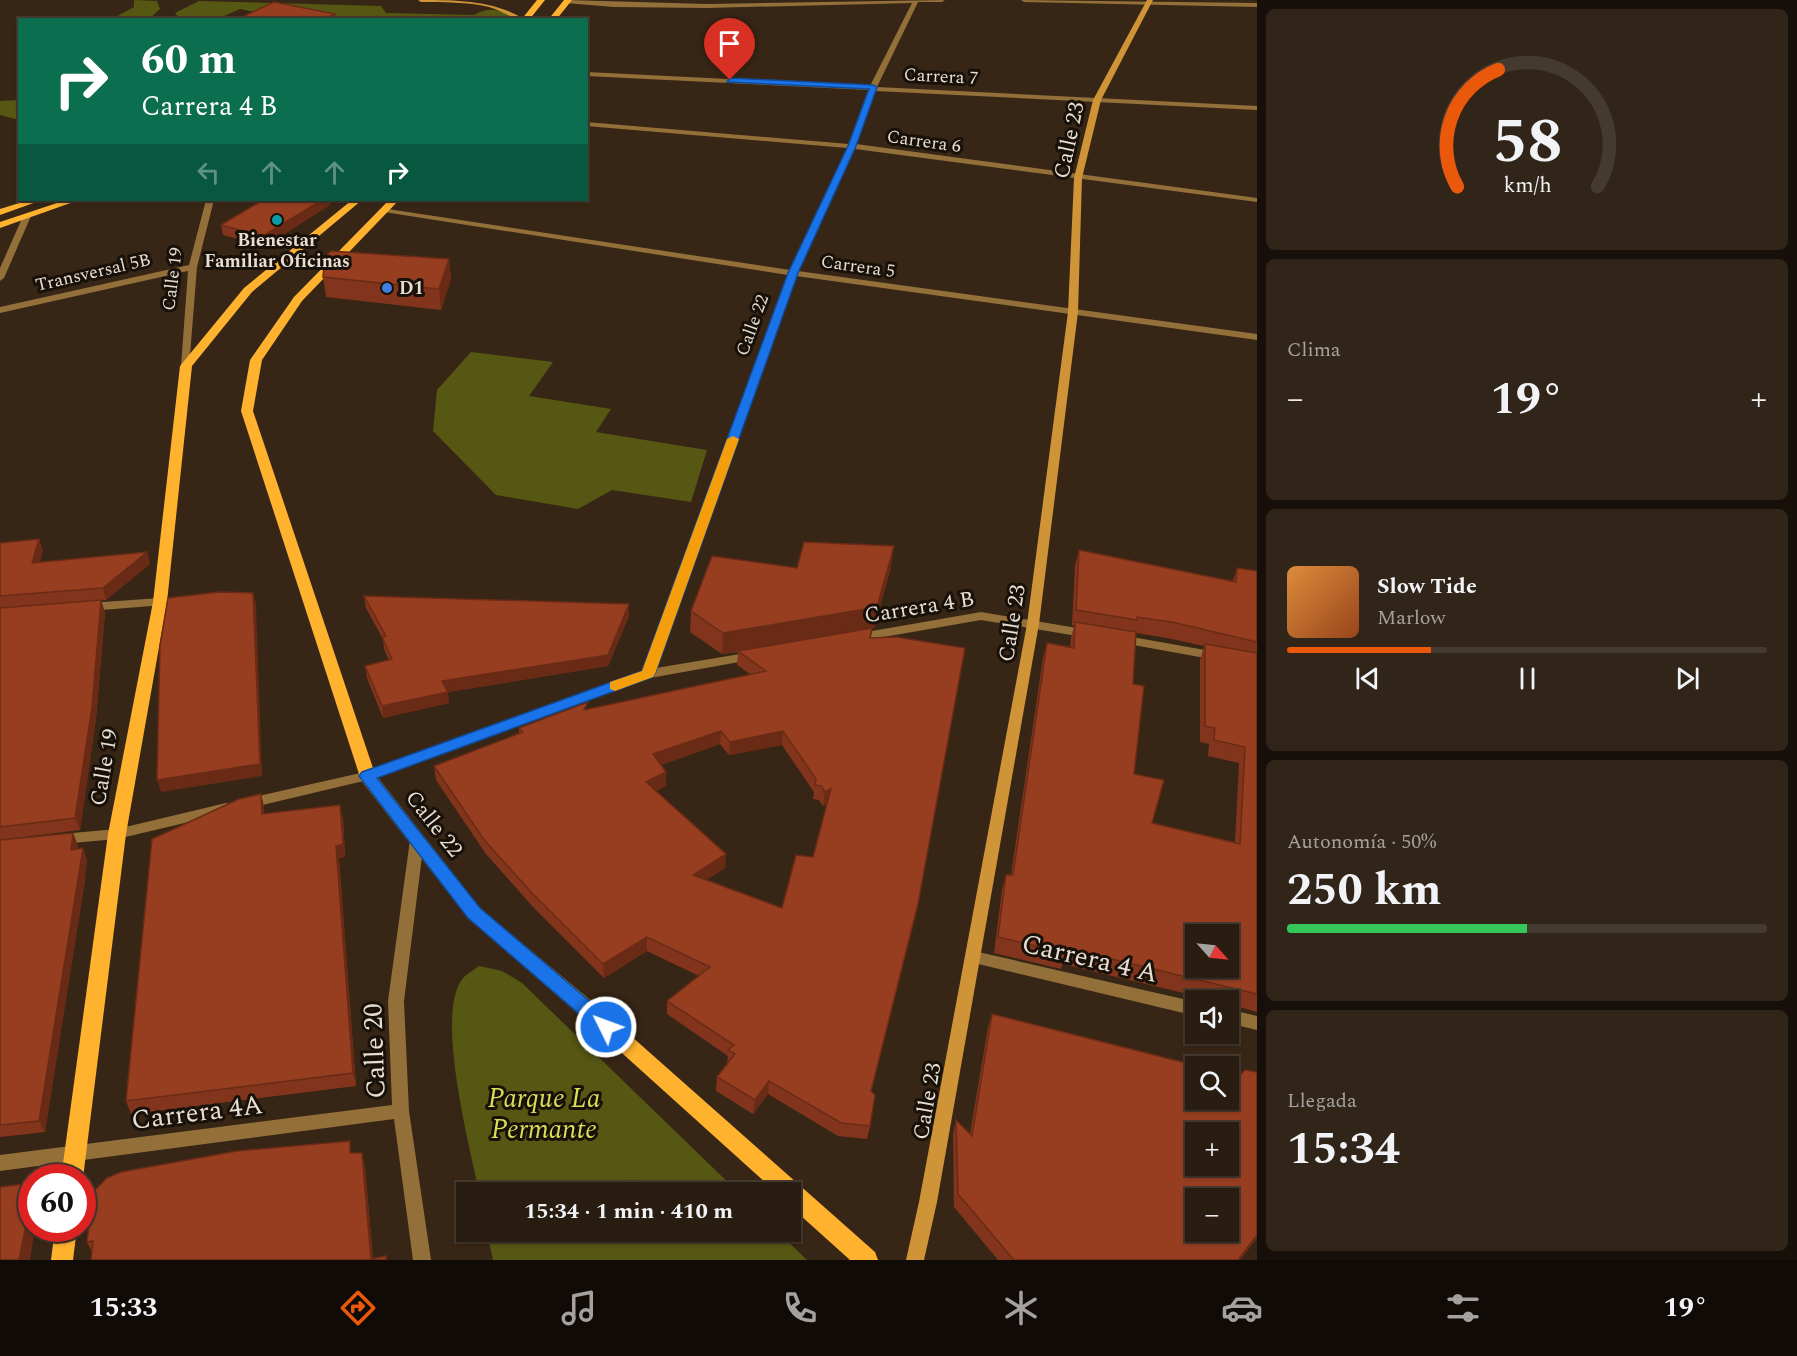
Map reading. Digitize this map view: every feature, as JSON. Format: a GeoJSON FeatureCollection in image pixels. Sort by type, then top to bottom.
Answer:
{"type":"FeatureCollection","features":[{"type":"Feature","properties":{"kind":"main road"},"geometry":{"type":"LineString","coordinates":[[525,18],[541,0]]}},
{"type":"Feature","properties":{"kind":"main road"},"geometry":{"type":"LineString","coordinates":[[554,18],[568,1]]}},
{"type":"Feature","properties":{"kind":"main road"},"geometry":{"type":"LineString","coordinates":[[0,212],[34,201]]}},
{"type":"Feature","properties":{"kind":"main road"},"geometry":{"type":"LineString","coordinates":[[0,225],[71,201]]}},
{"type":"Feature","properties":{"kind":"main road"},"geometry":{"type":"LineString","coordinates":[[337,201],[344,210]]}},
{"type":"Feature","properties":{"kind":"main road"},"geometry":{"type":"LineString","coordinates":[[186,366],[248,290],[356,201]]}},
{"type":"Feature","properties":{"kind":"main road","name":"Calle 22"},"geometry":{"type":"LineString","coordinates":[[393,201],[298,299],[256,360],[247,411],[367,776],[474,913],[589,1011],[867,1260]]}},
{"type":"Feature","properties":{"kind":"main road","name":"Calle 19"},"geometry":{"type":"LineString","coordinates":[[74,1164],[117,834],[160,602],[186,366]]}},
{"type":"Feature","properties":{"kind":"main road"},"geometry":{"type":"LineString","coordinates":[[62,1260],[64,1242]]}},
{"type":"Feature","properties":{"kind":"street"},"geometry":{"type":"LineString","coordinates":[[421,0],[492,3],[508,7],[521,18]]}},
{"type":"Feature","properties":{"kind":"street","name":"Calle 22"},"geometry":{"type":"LineString","coordinates":[[648,674],[793,273],[852,146],[873,87],[916,0]]}},
{"type":"Feature","properties":{"kind":"street"},"geometry":{"type":"LineString","coordinates":[[568,1],[632,7],[722,7],[942,0]]}},
{"type":"Feature","properties":{"kind":"street"},"geometry":{"type":"LineString","coordinates":[[1024,0],[1257,5]]}},
{"type":"Feature","properties":{"kind":"street","name":"Calle 23"},"geometry":{"type":"LineString","coordinates":[[915,1260],[974,957],[1033,624],[1073,312],[1078,178],[1097,100],[1150,2]]}},
{"type":"Feature","properties":{"kind":"street","name":"Carrera 7"},"geometry":{"type":"LineString","coordinates":[[588,74],[1257,108]]}},
{"type":"Feature","properties":{"kind":"street","name":"Carrera 6"},"geometry":{"type":"LineString","coordinates":[[588,124],[852,146],[1078,178],[1257,200]]}},
{"type":"Feature","properties":{"kind":"street","name":"Calle 19"},"geometry":{"type":"LineString","coordinates":[[186,366],[194,267],[210,201]]}},
{"type":"Feature","properties":{"kind":"street","name":"Carrera 5"},"geometry":{"type":"LineString","coordinates":[[384,210],[793,273],[1257,337]]}},
{"type":"Feature","properties":{"kind":"street"},"geometry":{"type":"LineString","coordinates":[[0,278],[27,216]]}},
{"type":"Feature","properties":{"kind":"street","name":"Transversal 5B"},"geometry":{"type":"LineString","coordinates":[[0,310],[194,267]]}},
{"type":"Feature","properties":{"kind":"street"},"geometry":{"type":"LineString","coordinates":[[80,608],[160,602]]}},
{"type":"Feature","properties":{"kind":"street","name":"Carrera 4 B"},"geometry":{"type":"LineString","coordinates":[[843,640],[981,616],[1233,659]]}},
{"type":"Feature","properties":{"kind":"street"},"geometry":{"type":"LineString","coordinates":[[47,840],[117,834],[367,776],[648,674],[763,654]]}},
{"type":"Feature","properties":{"kind":"street","name":"Calle 20"},"geometry":{"type":"LineString","coordinates":[[417,840],[396,1001],[401,1111],[422,1260]]}},
{"type":"Feature","properties":{"kind":"street","name":"Carrera 4 A"},"geometry":{"type":"LineString","coordinates":[[974,957],[1185,1006]]}},
{"type":"Feature","properties":{"kind":"street"},"geometry":{"type":"LineString","coordinates":[[1239,1019],[1257,1023]]}},
{"type":"Feature","properties":{"kind":"street","name":"Carrera 4A"},"geometry":{"type":"LineString","coordinates":[[0,1163],[401,1111]]}},
{"type":"Feature","properties":{"kind":"green space"},"geometry":{"type":"Polygon","coordinates":[[[134,0],[157,1],[160,9],[150,18],[114,18],[134,7],[134,0]]]}},
{"type":"Feature","properties":{"kind":"green space"},"geometry":{"type":"Polygon","coordinates":[[[199,1],[381,6],[386,13],[474,15],[493,10],[513,18],[286,18],[240,9],[219,18],[179,18],[175,13],[199,1]]]}},
{"type":"Feature","properties":{"kind":"green space"},"geometry":{"type":"Polygon","coordinates":[[[18,100],[18,120],[0,115],[0,101],[18,100]]]}},
{"type":"Feature","properties":{"kind":"green space"},"geometry":{"type":"Polygon","coordinates":[[[471,352],[553,362],[529,396],[611,409],[596,432],[707,450],[691,502],[612,490],[578,509],[496,495],[433,431],[437,390],[471,352]]]}},
{"type":"Feature","properties":{"kind":"green space","name":"Parque La Permante"},"geometry":{"type":"Polygon","coordinates":[[[479,966],[502,971],[522,983],[728,1182],[477,1182],[457,1081],[453,1048],[452,1019],[455,994],[464,977],[479,966]]]}},
{"type":"Feature","properties":{"kind":"green space"},"geometry":{"type":"Polygon","coordinates":[[[489,1242],[788,1242],[807,1260],[493,1260],[489,1242]]]}},
{"type":"Feature","properties":{"kind":"building"},"geometry":{"type":"Polygon","coordinates":[[[274,2],[335,14],[327,18],[240,18],[274,2]]]}},
{"type":"Feature","properties":{"kind":"building"},"geometry":{"type":"Polygon","coordinates":[[[261,201],[320,201],[263,236],[221,225],[261,201]]]}},
{"type":"Feature","properties":{"kind":"building"},"geometry":{"type":"Polygon","coordinates":[[[331,251],[449,259],[439,289],[323,277],[325,257],[331,251]]]}},
{"type":"Feature","properties":{"kind":"building"},"geometry":{"type":"Polygon","coordinates":[[[39,539],[32,563],[147,552],[103,588],[0,596],[0,543],[39,539]]]}},
{"type":"Feature","properties":{"kind":"building"},"geometry":{"type":"Polygon","coordinates":[[[804,542],[894,546],[877,607],[723,633],[691,611],[712,556],[797,568],[804,542]]]}},
{"type":"Feature","properties":{"kind":"building"},"geometry":{"type":"Polygon","coordinates":[[[1079,550],[1236,582],[1237,568],[1257,571],[1257,642],[1172,622],[1137,617],[1137,620],[1076,610],[1079,550]]]}},
{"type":"Feature","properties":{"kind":"building"},"geometry":{"type":"Polygon","coordinates":[[[219,592],[253,593],[260,764],[157,780],[160,646],[168,598],[219,592]]]}},
{"type":"Feature","properties":{"kind":"building"},"geometry":{"type":"Polygon","coordinates":[[[364,596],[629,604],[608,655],[442,681],[448,692],[382,706],[365,666],[392,659],[382,637],[386,636],[364,596]]]}},
{"type":"Feature","properties":{"kind":"building"},"geometry":{"type":"Polygon","coordinates":[[[101,600],[92,707],[75,818],[0,827],[0,608],[101,600]]]}},
{"type":"Feature","properties":{"kind":"building"},"geometry":{"type":"Polygon","coordinates":[[[1075,622],[1136,632],[1133,684],[1144,686],[1134,774],[1164,780],[1152,823],[1240,844],[1245,747],[1214,740],[1215,728],[1205,726],[1205,644],[1257,653],[1257,994],[1191,978],[1239,978],[1239,924],[1185,924],[1185,977],[1066,948],[1066,953],[998,937],[1006,875],[1013,875],[1047,643],[1074,648],[1075,622]]]}},
{"type":"Feature","properties":{"kind":"building"},"geometry":{"type":"Polygon","coordinates":[[[872,628],[870,638],[896,637],[965,648],[918,904],[871,1091],[875,1095],[870,1126],[841,1123],[769,1081],[755,1100],[717,1077],[735,1054],[728,1050],[734,1045],[667,1001],[710,967],[647,937],[603,964],[533,894],[485,841],[434,766],[523,732],[519,728],[588,702],[584,710],[766,671],[738,651],[872,628]],[[721,731],[653,754],[666,772],[646,782],[726,854],[693,875],[782,908],[796,855],[813,857],[831,789],[825,792],[821,786],[815,785],[816,779],[783,731],[730,742],[721,731]]]}},
{"type":"Feature","properties":{"kind":"building"},"geometry":{"type":"Polygon","coordinates":[[[261,794],[262,814],[340,805],[343,844],[336,846],[353,1073],[126,1101],[152,839],[239,799],[261,794]]]}},
{"type":"Feature","properties":{"kind":"building"},"geometry":{"type":"Polygon","coordinates":[[[73,833],[71,850],[83,848],[39,1121],[0,1125],[0,840],[73,833]]]}},
{"type":"Feature","properties":{"kind":"building"},"geometry":{"type":"Polygon","coordinates":[[[992,1014],[1185,1063],[1185,1110],[1239,1110],[1239,1076],[1245,1070],[1257,1072],[1257,1235],[1238,1260],[1014,1260],[958,1194],[956,1120],[972,1136],[992,1014]]]}},
{"type":"Feature","properties":{"kind":"building"},"geometry":{"type":"Polygon","coordinates":[[[350,1141],[350,1153],[362,1153],[371,1259],[386,1256],[386,1260],[91,1260],[93,1242],[96,1242],[96,1189],[107,1178],[121,1172],[237,1151],[350,1141]]]}},
{"type":"Feature","properties":{"kind":"building"},"geometry":{"type":"Polygon","coordinates":[[[18,1185],[18,1242],[23,1242],[19,1260],[0,1260],[0,1187],[18,1185]]]}},
{"type":"Feature","properties":{"kind":"slow traffic"},"geometry":{"type":"LineString","coordinates":[[615,686],[648,674],[733,439]]}},
{"type":"Feature","properties":{"kind":"place","name":"Bienestar Familiar Oficinas"},"geometry":{"type":"Point","coordinates":[277,220]}},
{"type":"Feature","properties":{"kind":"place","name":"D1"},"geometry":{"type":"Point","coordinates":[387,288]}},
{"type":"Feature","properties":{"kind":"route"},"geometry":{"type":"LineString","coordinates":[[606,1027],[474,913],[367,776],[648,674],[793,273],[852,146],[873,87],[730,80]]}}]}
